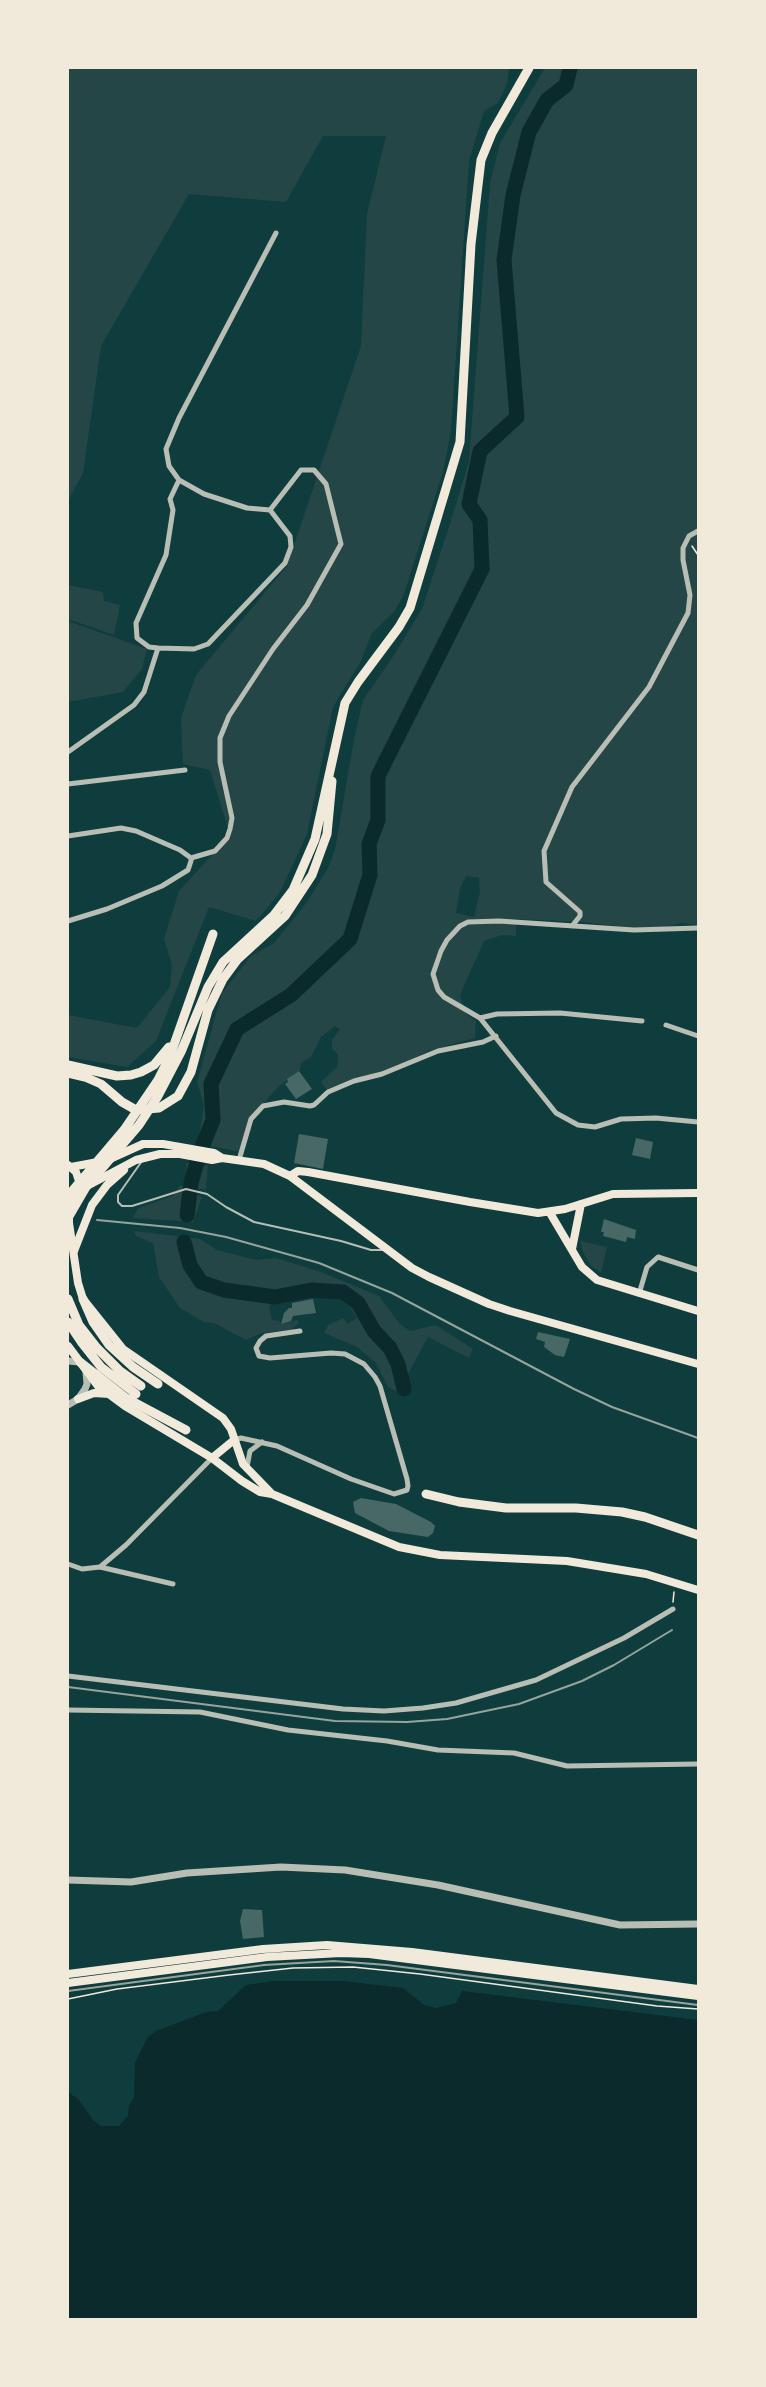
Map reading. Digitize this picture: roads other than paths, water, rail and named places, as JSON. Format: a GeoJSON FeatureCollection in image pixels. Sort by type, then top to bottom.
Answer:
{"type":"FeatureCollection","features":[{"type":"Feature","properties":{"kind":"highway"},"geometry":{"type":"LineString","coordinates":[[68,1199],[172,1072],[208,987],[217,972],[232,952],[274,915],[299,878],[315,839],[345,703],[410,608],[458,456],[471,244],[479,170],[488,141],[530,68]]}},
{"type":"Feature","properties":{"kind":"highway"},"geometry":{"type":"LineString","coordinates":[[68,1073],[101,1084],[122,1102],[136,1110],[159,1108],[178,1096],[191,1072],[208,1010],[223,979],[237,960],[285,915],[300,896],[318,862],[327,834],[331,808],[332,763]]}},
{"type":"Feature","properties":{"kind":"highway"},"geometry":{"type":"LineString","coordinates":[[68,1218],[78,1198],[139,1125],[155,1094],[213,934]]}},
{"type":"Feature","properties":{"kind":"highway"},"geometry":{"type":"LineString","coordinates":[[68,1065],[117,1076],[141,1072],[154,1065],[165,1054],[180,1027]]}},
{"type":"Feature","properties":{"kind":"highway"},"geometry":{"type":"LineString","coordinates":[[68,1299],[79,1325],[97,1348],[139,1390],[101,1366],[81,1343],[68,1322]]}},
{"type":"Feature","properties":{"kind":"highway"},"geometry":{"type":"LineString","coordinates":[[83,1299],[93,1322],[109,1345],[127,1362],[158,1384]]}},
{"type":"Feature","properties":{"kind":"highway"},"geometry":{"type":"LineString","coordinates":[[80,1362],[126,1398],[186,1431]]}},
{"type":"Feature","properties":{"kind":"highway"},"geometry":{"type":"LineString","coordinates":[[426,1494],[506,1508],[576,1508],[622,1512],[699,1535]]}},
{"type":"Feature","properties":{"kind":"main road"},"geometry":{"type":"LineString","coordinates":[[69,1166],[107,1160],[142,1144],[214,1153],[222,1158]]}},
{"type":"Feature","properties":{"kind":"main road"},"geometry":{"type":"LineString","coordinates":[[272,1494],[240,1459],[228,1424],[220,1415],[118,1345],[83,1299],[71,1249],[68,1199],[79,1190],[129,1163],[144,1157],[167,1153],[212,1161],[222,1158],[239,1160],[274,1167],[290,1176],[388,1250],[429,1277],[489,1304],[699,1364]]}},
{"type":"Feature","properties":{"kind":"main road"},"geometry":{"type":"LineString","coordinates":[[71,1249],[92,1205],[129,1163]]}},
{"type":"Feature","properties":{"kind":"main road"},"geometry":{"type":"LineString","coordinates":[[69,1166],[79,1178],[79,1190]]}},
{"type":"Feature","properties":{"kind":"main road"},"geometry":{"type":"LineString","coordinates":[[290,1176],[293,1172],[301,1171],[470,1202],[550,1213],[600,1197],[626,1193],[699,1193]]}},
{"type":"Feature","properties":{"kind":"main road"},"geometry":{"type":"LineString","coordinates":[[572,1250],[581,1204]]}},
{"type":"Feature","properties":{"kind":"main road"},"geometry":{"type":"LineString","coordinates":[[550,1213],[588,1274],[606,1284],[699,1311]]}},
{"type":"Feature","properties":{"kind":"main road"},"geometry":{"type":"LineString","coordinates":[[68,1346],[98,1386],[125,1406],[212,1458],[242,1481],[260,1492],[272,1494],[392,1544],[420,1552],[567,1561],[646,1574],[699,1590]]}},
{"type":"Feature","properties":{"kind":"main road"},"geometry":{"type":"LineString","coordinates":[[78,1399],[94,1393],[109,1394]]}},
{"type":"Feature","properties":{"kind":"main road"},"geometry":{"type":"LineString","coordinates":[[212,1458],[234,1440]]}},
{"type":"Feature","properties":{"kind":"main road"},"geometry":{"type":"LineString","coordinates":[[68,1973],[288,1947],[352,1946],[699,1989]]}},
{"type":"Feature","properties":{"kind":"main road"},"geometry":{"type":"LineString","coordinates":[[68,1983],[267,1957],[341,1953],[699,1996]]}},
{"type":"Feature","properties":{"kind":"street"},"geometry":{"type":"LineString","coordinates":[[179,480],[170,499],[173,510],[165,555],[136,623],[137,638],[149,646],[158,648],[194,649],[208,644],[285,563],[291,547],[290,536],[270,510],[247,508],[204,494],[179,480],[169,466],[166,449],[179,418],[276,233]]}},
{"type":"Feature","properties":{"kind":"street"},"geometry":{"type":"LineString","coordinates":[[68,836],[121,828],[136,831],[190,858],[215,851],[227,838],[232,818],[220,754],[220,738],[229,716],[273,649],[307,605],[341,544],[326,484],[314,470],[301,470],[270,510]]}},
{"type":"Feature","properties":{"kind":"street"},"geometry":{"type":"LineString","coordinates":[[572,926],[580,916],[580,912],[546,882],[544,851],[572,788],[650,687],[688,613],[690,595],[682,554],[687,539],[699,531]]}},
{"type":"Feature","properties":{"kind":"street"},"geometry":{"type":"LineString","coordinates":[[68,753],[134,705],[144,692],[158,648]]}},
{"type":"Feature","properties":{"kind":"street"},"geometry":{"type":"LineString","coordinates":[[68,784],[185,770]]}},
{"type":"Feature","properties":{"kind":"street"},"geometry":{"type":"LineString","coordinates":[[68,921],[107,909],[162,886],[188,870],[190,858]]}},
{"type":"Feature","properties":{"kind":"street"},"geometry":{"type":"LineString","coordinates":[[699,928],[634,930],[468,922],[453,932],[441,951],[433,974],[434,981],[444,997],[480,1018],[556,1113],[578,1125],[596,1127],[621,1119],[657,1118],[699,1122]]}},
{"type":"Feature","properties":{"kind":"street"},"geometry":{"type":"LineString","coordinates":[[480,1018],[497,1014],[560,1013],[642,1021]]}},
{"type":"Feature","properties":{"kind":"street"},"geometry":{"type":"LineString","coordinates":[[666,1025],[699,1036]]}},
{"type":"Feature","properties":{"kind":"street"},"geometry":{"type":"LineString","coordinates":[[239,1160],[251,1119],[262,1106],[284,1102],[315,1105],[328,1092],[354,1081],[382,1074],[438,1051],[483,1042],[496,1036]]}},
{"type":"Feature","properties":{"kind":"street"},"geometry":{"type":"LineString","coordinates":[[639,1294],[647,1267],[658,1257],[699,1270]]}},
{"type":"Feature","properties":{"kind":"street"},"geometry":{"type":"LineString","coordinates":[[234,1440],[242,1438],[262,1442],[302,1456],[351,1479],[394,1494],[406,1490],[408,1486],[375,1377],[364,1364],[345,1354],[270,1358],[259,1356],[256,1348],[266,1336],[300,1331]]}},
{"type":"Feature","properties":{"kind":"street"},"geometry":{"type":"LineString","coordinates":[[68,1361],[80,1362]]}},
{"type":"Feature","properties":{"kind":"street"},"geometry":{"type":"LineString","coordinates":[[68,1405],[78,1399],[87,1384],[86,1372]]}},
{"type":"Feature","properties":{"kind":"street"},"geometry":{"type":"LineString","coordinates":[[247,1469],[250,1452],[262,1442]]}},
{"type":"Feature","properties":{"kind":"street"},"geometry":{"type":"LineString","coordinates":[[100,1567],[126,1545],[212,1458]]}},
{"type":"Feature","properties":{"kind":"street"},"geometry":{"type":"LineString","coordinates":[[68,1563],[82,1569],[100,1567],[173,1584]]}},
{"type":"Feature","properties":{"kind":"street"},"geometry":{"type":"LineString","coordinates":[[68,1676],[331,1708],[384,1711],[413,1709],[456,1703],[536,1680],[624,1638],[673,1609]]}},
{"type":"Feature","properties":{"kind":"street"},"geometry":{"type":"LineString","coordinates":[[68,1710],[200,1712],[288,1730],[387,1741],[438,1750],[514,1754],[567,1766],[699,1764]]}},
{"type":"Feature","properties":{"kind":"street"},"geometry":{"type":"LineString","coordinates":[[68,1880],[131,1882],[187,1873],[269,1868],[345,1870],[438,1885],[620,1925],[699,1924]]}},
{"type":"Feature","properties":{"kind":"lane"},"geometry":{"type":"LineString","coordinates":[[144,1157],[118,1195],[118,1202],[122,1206],[132,1206],[186,1189],[207,1194],[254,1222],[371,1250],[388,1250]]}},
{"type":"Feature","properties":{"kind":"waterway"},"geometry":{"type":"LineString","coordinates":[[187,1215],[191,1183],[213,1120],[211,1084],[237,1029],[291,995],[350,939],[370,875],[369,844],[378,820],[378,776],[482,569],[480,520],[469,504],[480,451],[517,417],[504,260],[513,195],[529,132],[547,100],[566,85],[570,68]]}},
{"type":"Feature","properties":{"kind":"waterway"},"geometry":{"type":"LineString","coordinates":[[184,1242],[190,1265],[201,1282],[224,1290],[275,1297],[311,1290],[343,1292],[358,1303],[374,1331],[390,1348],[398,1364],[404,1389]]}},
{"type":"Feature","properties":{"kind":"railway"},"geometry":{"type":"LineString","coordinates":[[97,1220],[180,1228],[226,1237],[319,1263],[392,1293],[612,1407],[698,1438]]}},
{"type":"Feature","properties":{"kind":"railway"},"geometry":{"type":"LineString","coordinates":[[68,1687],[335,1721],[407,1722],[447,1719],[519,1704],[582,1681],[614,1665],[672,1630]]}},
{"type":"Feature","properties":{"kind":"railway"},"geometry":{"type":"LineString","coordinates":[[68,1991],[264,1965],[334,1961],[387,1965],[698,2005]]}}]}
